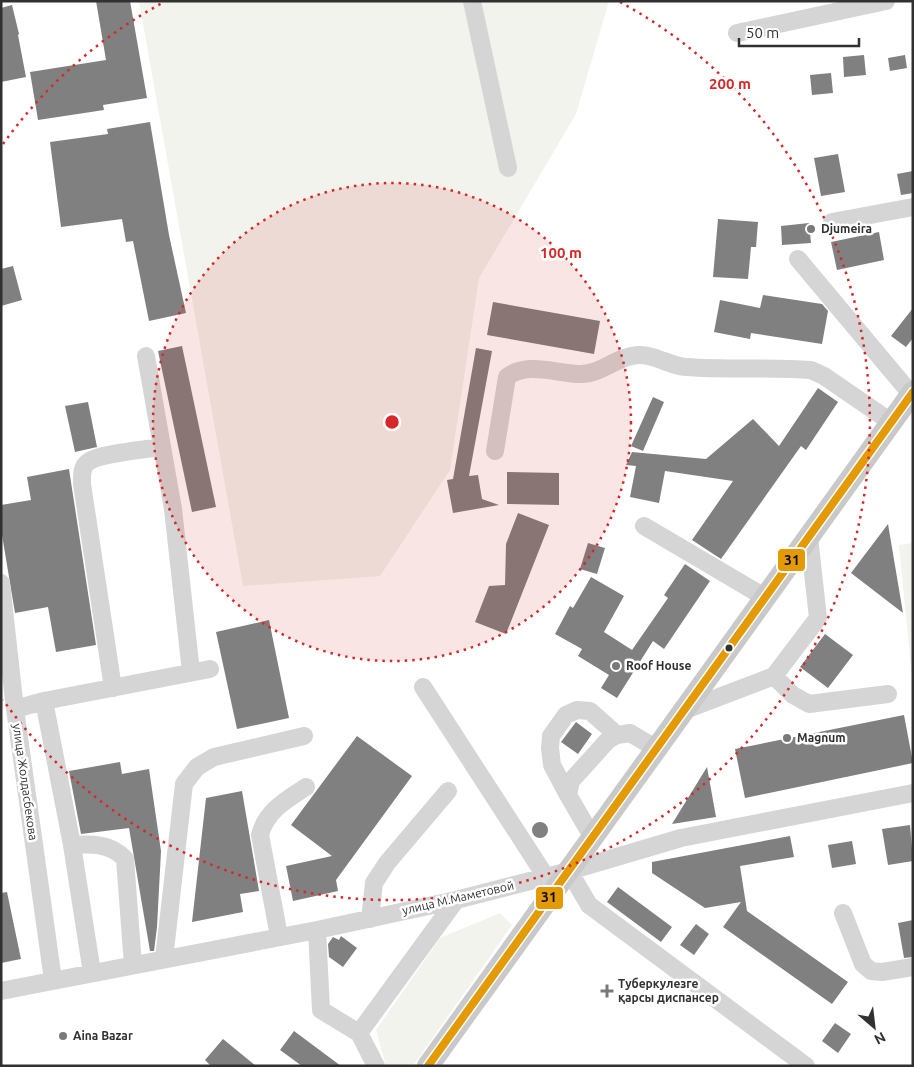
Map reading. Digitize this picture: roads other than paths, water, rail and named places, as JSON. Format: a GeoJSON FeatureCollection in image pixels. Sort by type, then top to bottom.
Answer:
{"type":"FeatureCollection","features":[{"type":"Feature","properties":{"kind":"main road"},"geometry":{"type":"LineString","coordinates":[[428,1066],[891,422],[911,398]]}},
{"type":"Feature","properties":{"kind":"street"},"geometry":{"type":"LineString","coordinates":[[472,1],[508,168]]}},
{"type":"Feature","properties":{"kind":"street"},"geometry":{"type":"LineString","coordinates":[[737,33],[886,1]]}},
{"type":"Feature","properties":{"kind":"street"},"geometry":{"type":"LineString","coordinates":[[832,222],[913,207]]}},
{"type":"Feature","properties":{"kind":"street"},"geometry":{"type":"LineString","coordinates":[[798,259],[911,398]]}},
{"type":"Feature","properties":{"kind":"street"},"geometry":{"type":"LineString","coordinates":[[496,451],[508,377],[516,370],[527,369],[583,374],[604,368],[621,358],[640,354],[683,367],[811,370],[824,376],[891,422]]}},
{"type":"Feature","properties":{"kind":"street"},"geometry":{"type":"LineString","coordinates":[[146,356],[174,519],[191,672]]}},
{"type":"Feature","properties":{"kind":"street"},"geometry":{"type":"LineString","coordinates":[[113,688],[82,484],[82,470],[88,462],[106,456],[162,447]]}},
{"type":"Feature","properties":{"kind":"street"},"geometry":{"type":"LineString","coordinates":[[644,526],[766,598]]}},
{"type":"Feature","properties":{"kind":"street"},"geometry":{"type":"LineString","coordinates":[[685,710],[774,676],[818,618],[809,537]]}},
{"type":"Feature","properties":{"kind":"street","name":"улица Жолдасбекова"},"geometry":{"type":"LineString","coordinates":[[1,583],[15,709],[53,980]]}},
{"type":"Feature","properties":{"kind":"street"},"geometry":{"type":"LineString","coordinates":[[15,709],[44,701],[210,669]]}},
{"type":"Feature","properties":{"kind":"street"},"geometry":{"type":"LineString","coordinates":[[774,676],[792,695],[809,704],[888,694]]}},
{"type":"Feature","properties":{"kind":"street"},"geometry":{"type":"LineString","coordinates":[[423,687],[546,877]]}},
{"type":"Feature","properties":{"kind":"street"},"geometry":{"type":"LineString","coordinates":[[44,701],[72,845],[92,973]]}},
{"type":"Feature","properties":{"kind":"street"},"geometry":{"type":"LineString","coordinates":[[593,838],[552,765],[551,736],[566,715],[577,710],[590,712],[617,735]]}},
{"type":"Feature","properties":{"kind":"street"},"geometry":{"type":"LineString","coordinates":[[568,795],[571,781],[608,740],[617,735],[630,733],[657,749]]}},
{"type":"Feature","properties":{"kind":"street"},"geometry":{"type":"LineString","coordinates":[[164,959],[184,784],[197,767],[214,756],[304,736]]}},
{"type":"Feature","properties":{"kind":"street"},"geometry":{"type":"LineString","coordinates":[[279,936],[260,835],[264,821],[284,801],[306,787]]}},
{"type":"Feature","properties":{"kind":"street"},"geometry":{"type":"LineString","coordinates":[[370,919],[374,883],[378,876],[448,791]]}},
{"type":"Feature","properties":{"kind":"street","name":"улица М.Маметовой"},"geometry":{"type":"LineString","coordinates":[[1,991],[370,919],[569,872],[681,838],[913,793]]}},
{"type":"Feature","properties":{"kind":"street"},"geometry":{"type":"LineString","coordinates":[[72,845],[93,844],[117,850],[125,859],[133,965]]}},
{"type":"Feature","properties":{"kind":"street"},"geometry":{"type":"LineString","coordinates":[[569,872],[589,905],[806,1066]]}},
{"type":"Feature","properties":{"kind":"street"},"geometry":{"type":"LineString","coordinates":[[359,1033],[456,900]]}},
{"type":"Feature","properties":{"kind":"street"},"geometry":{"type":"LineString","coordinates":[[842,912],[863,964],[871,971],[882,972],[913,967]]}},
{"type":"Feature","properties":{"kind":"street"},"geometry":{"type":"LineString","coordinates":[[317,930],[321,1010],[359,1033],[376,1066]]}},
{"type":"Feature","properties":{"kind":"place","name":"Djumeira"},"geometry":{"type":"Point","coordinates":[811,229]}},
{"type":"Feature","properties":{"kind":"place","name":"Roof House"},"geometry":{"type":"Point","coordinates":[616,666]}},
{"type":"Feature","properties":{"kind":"place","name":"Magnum"},"geometry":{"type":"Point","coordinates":[787,738]}},
{"type":"Feature","properties":{"kind":"place","name":"Туберкулезге қарсы диспансер"},"geometry":{"type":"Point","coordinates":[607,991]}},
{"type":"Feature","properties":{"kind":"place","name":"Aina Bazar"},"geometry":{"type":"Point","coordinates":[63,1036]}}]}
